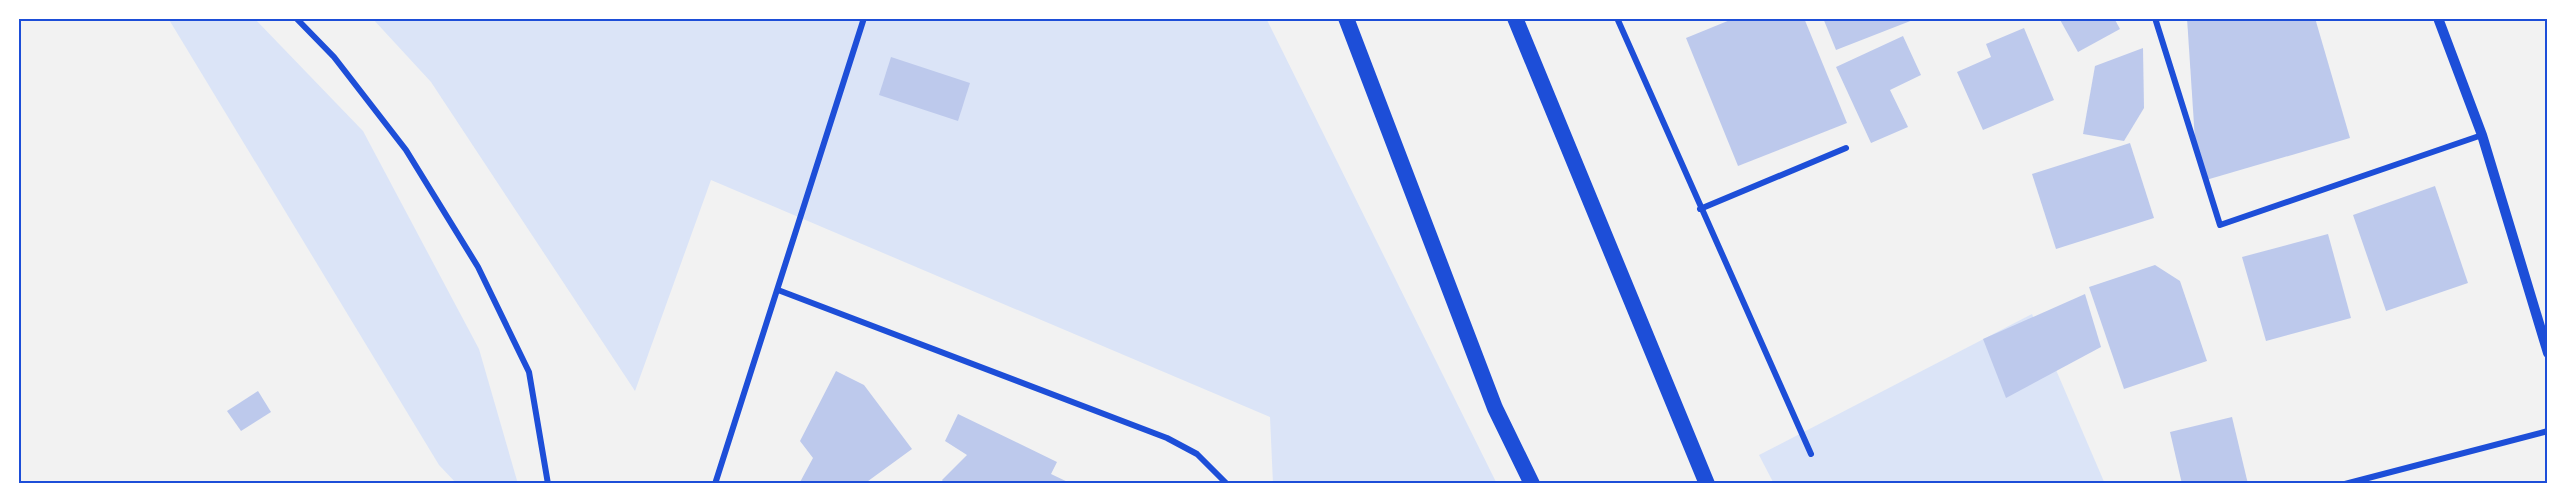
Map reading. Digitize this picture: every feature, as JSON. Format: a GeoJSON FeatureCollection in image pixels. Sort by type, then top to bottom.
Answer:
{"type":"FeatureCollection","features":[{"type":"Feature","properties":{"kind":"highway"},"geometry":{"type":"LineString","coordinates":[[1346,18],[1495,408],[1532,484]]}},
{"type":"Feature","properties":{"kind":"highway"},"geometry":{"type":"LineString","coordinates":[[1515,18],[1707,484]]}},
{"type":"Feature","properties":{"kind":"street"},"geometry":{"type":"LineString","coordinates":[[296,18],[334,57],[406,150],[478,267],[529,372],[548,484]]}},
{"type":"Feature","properties":{"kind":"street"},"geometry":{"type":"LineString","coordinates":[[715,484],[864,18]]}},
{"type":"Feature","properties":{"kind":"street"},"geometry":{"type":"LineString","coordinates":[[1617,18],[1700,209],[1811,454]]}},
{"type":"Feature","properties":{"kind":"street"},"geometry":{"type":"LineString","coordinates":[[2155,18],[2220,225],[2482,135]]}},
{"type":"Feature","properties":{"kind":"street"},"geometry":{"type":"LineString","coordinates":[[2438,18],[2482,135],[2548,353]]}},
{"type":"Feature","properties":{"kind":"street"},"geometry":{"type":"LineString","coordinates":[[1700,209],[1846,148]]}},
{"type":"Feature","properties":{"kind":"street"},"geometry":{"type":"LineString","coordinates":[[778,290],[1167,438],[1197,454],[1227,484]]}},
{"type":"Feature","properties":{"kind":"street"},"geometry":{"type":"LineString","coordinates":[[2345,484],[2548,431]]}},
{"type":"Feature","properties":{"kind":"shaded area"},"geometry":{"type":"Polygon","coordinates":[[[168,18],[254,18],[363,131],[479,349],[518,484],[457,484],[439,465],[168,18]]]}},
{"type":"Feature","properties":{"kind":"shaded area"},"geometry":{"type":"Polygon","coordinates":[[[372,18],[1266,18],[1497,484],[1273,484],[1270,417],[711,180],[635,391],[431,82],[372,18]]]}},
{"type":"Feature","properties":{"kind":"shaded area"},"geometry":{"type":"Polygon","coordinates":[[[2032,314],[2105,484],[1774,484],[1759,455],[2032,314]]]}},
{"type":"Feature","properties":{"kind":"building"},"geometry":{"type":"Polygon","coordinates":[[[1735,18],[1804,18],[1847,123],[1738,166],[1686,38],[1735,18]]]}},
{"type":"Feature","properties":{"kind":"building"},"geometry":{"type":"Polygon","coordinates":[[[1823,18],[1918,18],[1836,50],[1823,18]]]}},
{"type":"Feature","properties":{"kind":"building"},"geometry":{"type":"Polygon","coordinates":[[[2059,18],[2114,18],[2120,29],[2078,52],[2059,18]]]}},
{"type":"Feature","properties":{"kind":"building"},"geometry":{"type":"Polygon","coordinates":[[[2187,18],[2315,18],[2350,138],[2206,180],[2195,140],[2187,18]]]}},
{"type":"Feature","properties":{"kind":"building"},"geometry":{"type":"Polygon","coordinates":[[[2024,28],[2054,100],[1983,130],[1957,72],[1991,57],[1986,44],[2024,28]]]}},
{"type":"Feature","properties":{"kind":"building"},"geometry":{"type":"Polygon","coordinates":[[[1903,36],[1921,75],[1890,90],[1908,127],[1871,143],[1836,67],[1903,36]]]}},
{"type":"Feature","properties":{"kind":"building"},"geometry":{"type":"Polygon","coordinates":[[[2143,48],[2144,108],[2124,141],[2083,134],[2095,66],[2143,48]]]}},
{"type":"Feature","properties":{"kind":"building"},"geometry":{"type":"Polygon","coordinates":[[[891,57],[970,83],[958,121],[879,95],[891,57]]]}},
{"type":"Feature","properties":{"kind":"building"},"geometry":{"type":"Polygon","coordinates":[[[2130,143],[2154,218],[2056,249],[2032,174],[2130,143]]]}},
{"type":"Feature","properties":{"kind":"building"},"geometry":{"type":"Polygon","coordinates":[[[2435,186],[2468,283],[2386,311],[2353,215],[2435,186]]]}},
{"type":"Feature","properties":{"kind":"building"},"geometry":{"type":"Polygon","coordinates":[[[2328,234],[2351,318],[2266,341],[2242,257],[2328,234]]]}},
{"type":"Feature","properties":{"kind":"building"},"geometry":{"type":"Polygon","coordinates":[[[2155,265],[2180,281],[2207,361],[2124,389],[2089,287],[2155,265]]]}},
{"type":"Feature","properties":{"kind":"building"},"geometry":{"type":"Polygon","coordinates":[[[2085,294],[2101,347],[2006,398],[1983,339],[2085,294]]]}},
{"type":"Feature","properties":{"kind":"building"},"geometry":{"type":"Polygon","coordinates":[[[836,371],[864,385],[912,449],[864,484],[799,484],[813,458],[800,441],[836,371]]]}},
{"type":"Feature","properties":{"kind":"building"},"geometry":{"type":"Polygon","coordinates":[[[258,391],[271,412],[241,431],[227,411],[258,391]]]}},
{"type":"Feature","properties":{"kind":"building"},"geometry":{"type":"Polygon","coordinates":[[[958,414],[1057,462],[1051,474],[1072,484],[945,484],[942,480],[967,455],[945,441],[958,414]]]}},
{"type":"Feature","properties":{"kind":"building"},"geometry":{"type":"Polygon","coordinates":[[[2232,417],[2248,484],[2182,484],[2170,432],[2232,417]]]}}]}
